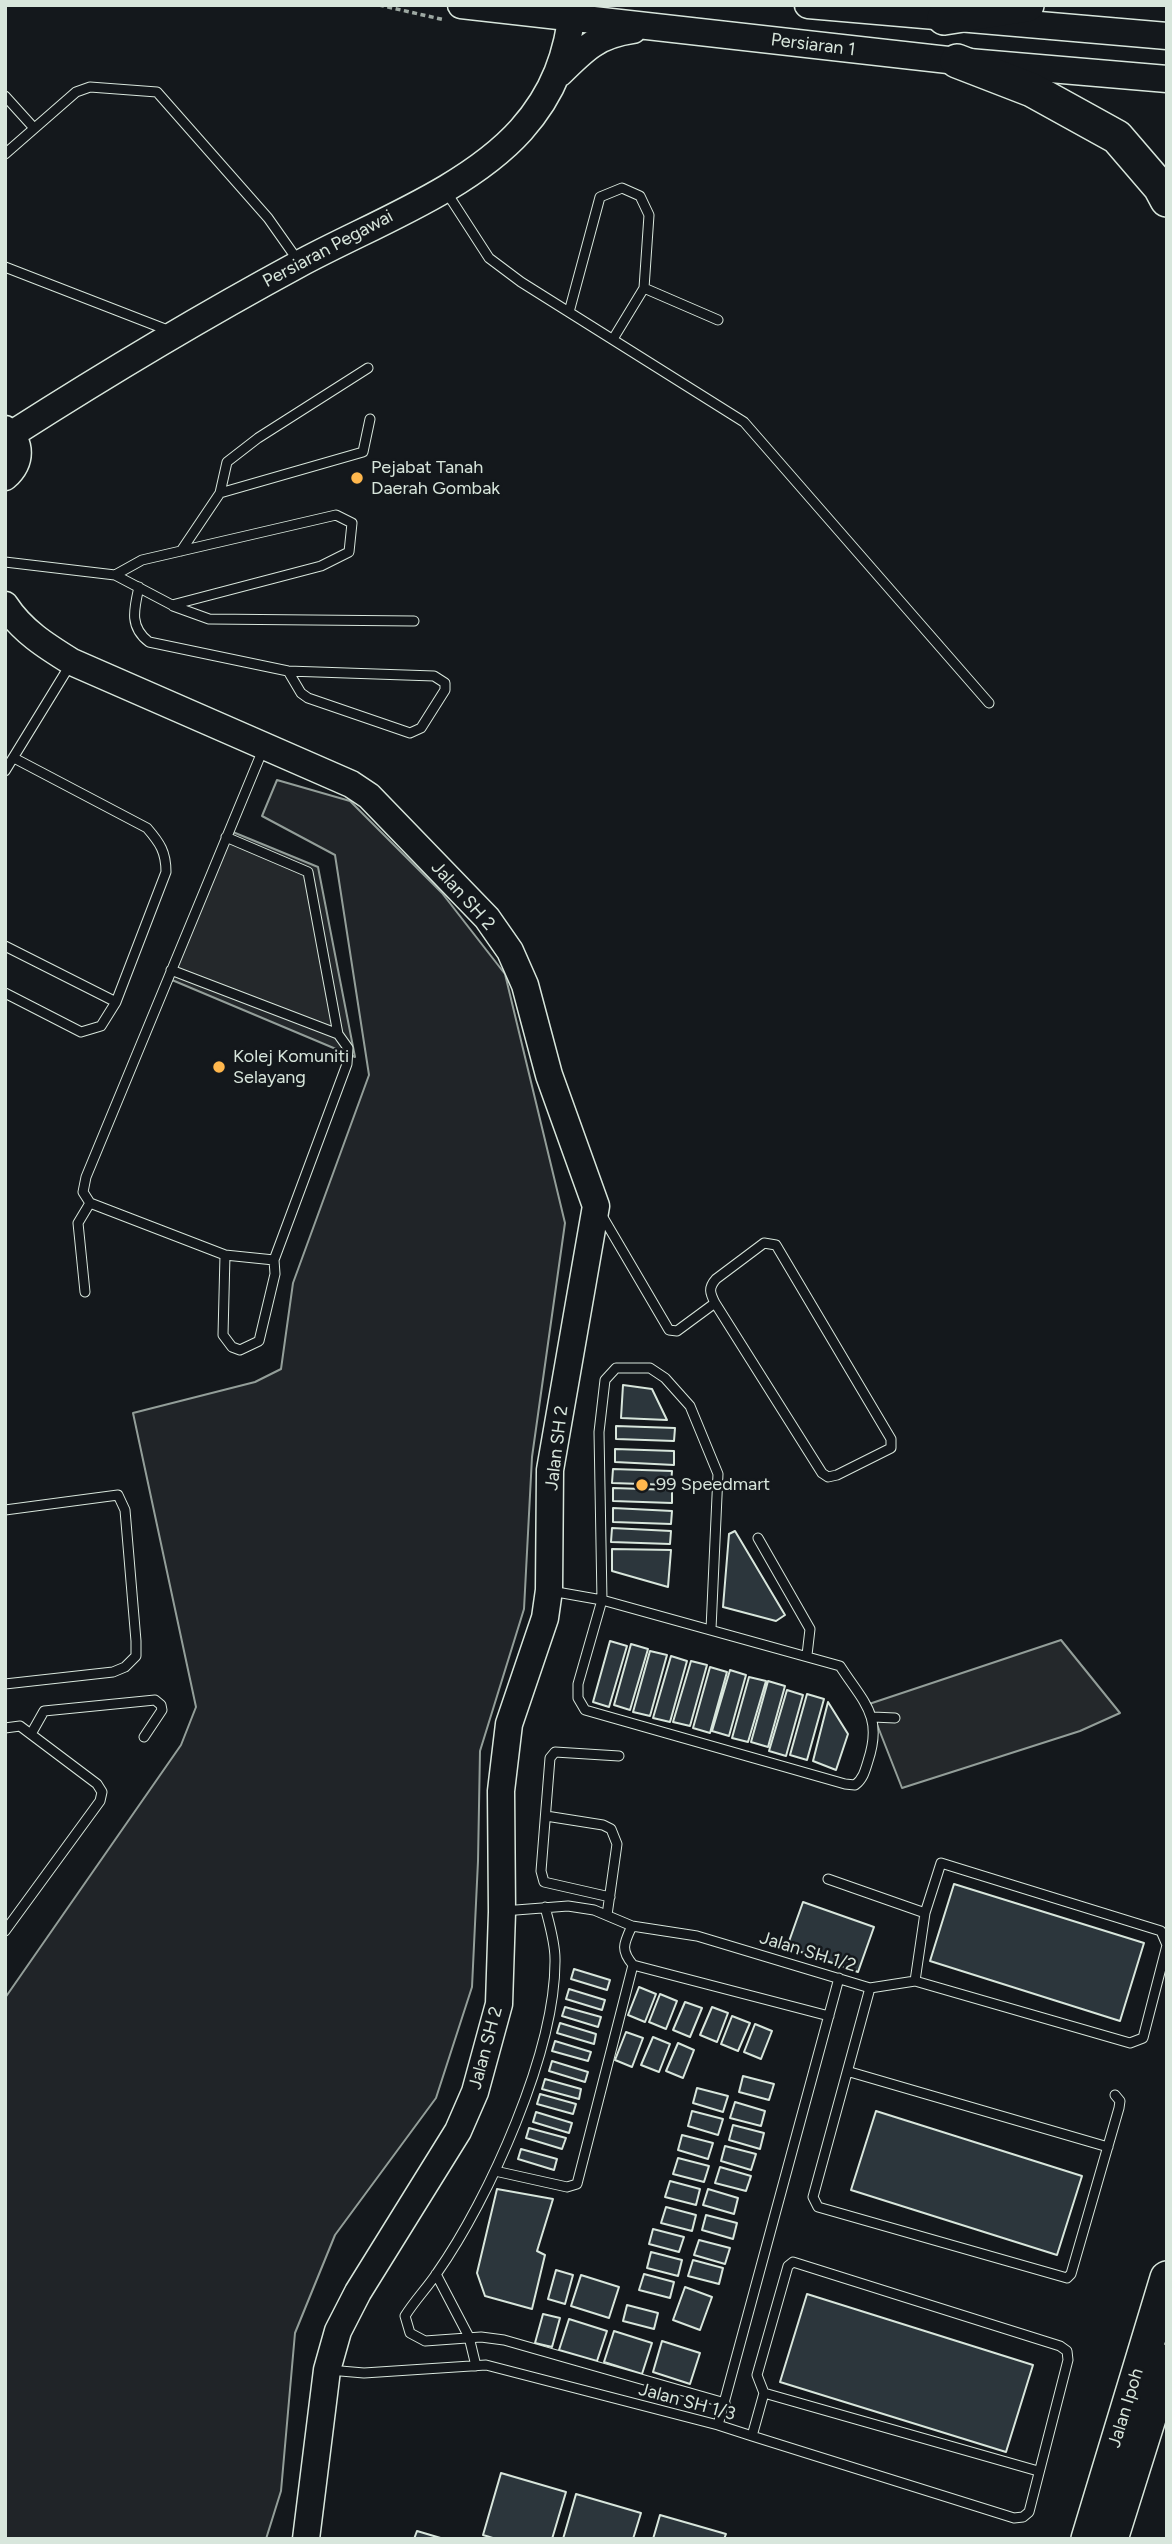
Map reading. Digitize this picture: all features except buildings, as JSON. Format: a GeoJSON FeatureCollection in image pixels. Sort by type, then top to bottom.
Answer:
{"type":"FeatureCollection","features":[{"type":"Feature","properties":{"kind":"highway"},"geometry":{"type":"LineString","coordinates":[[944,18],[1027,5]]}},
{"type":"Feature","properties":{"kind":"highway"},"geometry":{"type":"LineString","coordinates":[[957,61],[1032,90],[1117,137],[1160,187],[1167,200]]}},
{"type":"Feature","properties":{"kind":"highway","name":"Jalan Ipoh"},"geometry":{"type":"LineString","coordinates":[[1088,2539],[1167,2278]]}},
{"type":"Feature","properties":{"kind":"highway","name":"Jalan Ipoh"},"geometry":{"type":"LineString","coordinates":[[1111,2539],[1167,2361]]}},
{"type":"Feature","properties":{"kind":"street","name":"Persiaran 1"},"geometry":{"type":"LineString","coordinates":[[461,5],[573,11],[659,27],[957,61],[1167,79]]}},
{"type":"Feature","properties":{"kind":"street"},"geometry":{"type":"LineString","coordinates":[[808,5],[1167,36]]}},
{"type":"Feature","properties":{"kind":"street","name":"Persiaran Pegawai"},"geometry":{"type":"LineString","coordinates":[[8,431],[175,332],[444,188],[491,158],[520,131],[541,105],[559,74],[573,11]]}},
{"type":"Feature","properties":{"kind":"street"},"geometry":{"type":"LineString","coordinates":[[559,74],[584,48],[609,34],[659,27]]}},
{"type":"Feature","properties":{"kind":"street"},"geometry":{"type":"LineString","coordinates":[[5,477],[12,471],[19,452],[8,431]]}},
{"type":"Feature","properties":{"kind":"street","name":"Jalan SH 2"},"geometry":{"type":"LineString","coordinates":[[5,605],[15,620],[42,643],[72,662],[351,784],[369,796],[487,918],[510,951],[525,985],[549,1074],[596,1206],[550,1470],[549,1590],[545,1618],[509,1724],[501,1791],[502,1912],[499,2004],[475,2092],[458,2131],[358,2292],[338,2331],[327,2370],[306,2539]]}},
{"type":"Feature","properties":{"kind":"lane"},"geometry":{"type":"LineString","coordinates":[[5,154],[76,92],[90,88],[157,92],[268,218],[300,263]]}},
{"type":"Feature","properties":{"kind":"lane"},"geometry":{"type":"LineString","coordinates":[[5,96],[34,128]]}},
{"type":"Feature","properties":{"kind":"lane"},"geometry":{"type":"LineString","coordinates":[[444,188],[489,258],[569,312],[744,422],[989,703]]}},
{"type":"Feature","properties":{"kind":"lane"},"geometry":{"type":"LineString","coordinates":[[569,312],[600,197],[622,188],[640,196],[649,215],[644,288],[613,339]]}},
{"type":"Feature","properties":{"kind":"lane"},"geometry":{"type":"LineString","coordinates":[[5,267],[175,332]]}},
{"type":"Feature","properties":{"kind":"lane"},"geometry":{"type":"LineString","coordinates":[[644,288],[718,320]]}},
{"type":"Feature","properties":{"kind":"lane"},"geometry":{"type":"LineString","coordinates":[[181,551],[220,494],[227,462],[258,438],[368,368]]}},
{"type":"Feature","properties":{"kind":"lane"},"geometry":{"type":"LineString","coordinates":[[220,494],[363,452],[370,419]]}},
{"type":"Feature","properties":{"kind":"lane"},"geometry":{"type":"LineString","coordinates":[[115,575],[142,560],[335,514],[352,523],[349,552],[321,566],[172,605]]}},
{"type":"Feature","properties":{"kind":"lane"},"geometry":{"type":"LineString","coordinates":[[5,562],[115,575],[172,605],[209,619],[414,621]]}},
{"type":"Feature","properties":{"kind":"lane"},"geometry":{"type":"LineString","coordinates":[[139,587],[134,620],[141,636],[149,642],[288,671],[434,676],[444,684],[445,690],[421,728],[410,733],[308,698],[301,693],[288,671]]}},
{"type":"Feature","properties":{"kind":"lane"},"geometry":{"type":"LineString","coordinates":[[5,771],[72,662]]}},
{"type":"Feature","properties":{"kind":"lane"},"geometry":{"type":"LineString","coordinates":[[264,747],[86,1177],[83,1192],[90,1203],[225,1255],[274,1260]]}},
{"type":"Feature","properties":{"kind":"lane"},"geometry":{"type":"LineString","coordinates":[[5,992],[81,1032],[101,1026],[116,1002],[166,872],[161,843],[147,828],[14,758]]}},
{"type":"Feature","properties":{"kind":"lane"},"geometry":{"type":"LineString","coordinates":[[225,1255],[223,1335],[232,1347],[240,1350],[259,1341],[275,1274],[274,1260],[348,1064],[348,1048],[338,1034],[308,872],[226,837]]}},
{"type":"Feature","properties":{"kind":"lane"},"geometry":{"type":"LineString","coordinates":[[5,946],[116,1002]]}},
{"type":"Feature","properties":{"kind":"lane"},"geometry":{"type":"LineString","coordinates":[[171,970],[338,1034]]}},
{"type":"Feature","properties":{"kind":"lane"},"geometry":{"type":"LineString","coordinates":[[85,1292],[79,1223],[90,1203]]}},
{"type":"Feature","properties":{"kind":"lane"},"geometry":{"type":"LineString","coordinates":[[596,1206],[669,1330],[677,1331],[715,1303]]}},
{"type":"Feature","properties":{"kind":"lane"},"geometry":{"type":"LineString","coordinates":[[764,1243],[776,1245],[891,1439],[891,1448],[837,1475],[828,1477],[822,1473],[715,1303],[710,1293],[710,1285],[716,1279],[764,1243]]}},
{"type":"Feature","properties":{"kind":"lane"},"geometry":{"type":"LineString","coordinates":[[549,1590],[602,1600],[840,1666],[873,1717],[876,1738],[862,1780],[855,1785],[585,1710],[578,1698],[578,1684],[602,1600],[599,1432],[605,1380],[616,1368],[650,1368],[665,1378],[690,1406],[718,1474],[711,1629]]}},
{"type":"Feature","properties":{"kind":"lane"},"geometry":{"type":"LineString","coordinates":[[5,1510],[118,1494],[125,1510],[136,1641],[136,1656],[125,1667],[113,1672],[5,1685]]}},
{"type":"Feature","properties":{"kind":"lane"},"geometry":{"type":"LineString","coordinates":[[758,1538],[810,1629],[807,1655]]}},
{"type":"Feature","properties":{"kind":"lane"},"geometry":{"type":"LineString","coordinates":[[30,1734],[44,1711],[155,1700],[162,1710],[144,1737]]}},
{"type":"Feature","properties":{"kind":"lane"},"geometry":{"type":"LineString","coordinates":[[873,1717],[895,1718]]}},
{"type":"Feature","properties":{"kind":"lane"},"geometry":{"type":"LineString","coordinates":[[5,1728],[20,1727],[97,1784],[102,1792],[100,1801],[5,1931]]}},
{"type":"Feature","properties":{"kind":"lane"},"geometry":{"type":"LineString","coordinates":[[610,1897],[544,1882],[541,1871],[550,1758],[555,1752],[619,1756]]}},
{"type":"Feature","properties":{"kind":"lane"},"geometry":{"type":"LineString","coordinates":[[546,1816],[603,1825],[611,1829],[617,1844],[607,1915]]}},
{"type":"Feature","properties":{"kind":"lane","name":"Jalan SH 1/2"},"geometry":{"type":"LineString","coordinates":[[502,1912],[568,1906],[607,1915],[632,1926],[697,1936],[870,1988],[915,1980],[1130,2043],[1143,2038],[1167,1945],[1161,1931],[941,1863],[925,1913]]}},
{"type":"Feature","properties":{"kind":"lane"},"geometry":{"type":"LineString","coordinates":[[828,1879],[925,1913],[915,1980]]}},
{"type":"Feature","properties":{"kind":"lane"},"geometry":{"type":"LineString","coordinates":[[545,1907],[555,1957],[554,1983],[541,2046],[523,2104],[495,2171],[436,2274],[418,2294],[405,2316],[410,2333],[425,2341],[469,2337],[504,2340],[725,2403]]}},
{"type":"Feature","properties":{"kind":"lane"},"geometry":{"type":"LineString","coordinates":[[632,1926],[623,1945],[624,1955],[633,1965],[830,2016]]}},
{"type":"Feature","properties":{"kind":"lane"},"geometry":{"type":"LineString","coordinates":[[495,2171],[568,2187],[577,2184],[633,1965]]}},
{"type":"Feature","properties":{"kind":"lane"},"geometry":{"type":"LineString","coordinates":[[718,2425],[839,1978]]}},
{"type":"Feature","properties":{"kind":"lane"},"geometry":{"type":"LineString","coordinates":[[870,1988],[850,2072],[813,2197],[818,2207],[1059,2278],[1071,2274],[1119,2108],[1120,2101],[1115,2095]]}},
{"type":"Feature","properties":{"kind":"lane"},"geometry":{"type":"LineString","coordinates":[[850,2072],[1108,2147]]}},
{"type":"Feature","properties":{"kind":"lane"},"geometry":{"type":"LineString","coordinates":[[752,2436],[764,2393],[757,2375],[788,2266],[799,2262],[1060,2346],[1067,2351],[1068,2360],[1038,2471],[764,2393]]}},
{"type":"Feature","properties":{"kind":"lane"},"geometry":{"type":"LineString","coordinates":[[436,2274],[469,2337],[476,2365]]}},
{"type":"Feature","properties":{"kind":"lane","name":"Jalan SH 1/3"},"geometry":{"type":"LineString","coordinates":[[327,2370],[364,2373],[476,2365],[718,2425],[1014,2518],[1023,2517],[1029,2512],[1038,2471]]}},
{"type":"Feature","properties":{"kind":"shaded area"},"geometry":{"type":"Polygon","coordinates":[[[277,780],[350,801],[442,893],[505,974],[565,1223],[532,1457],[524,1609],[480,1751],[472,1987],[436,2098],[335,2235],[295,2333],[281,2491],[266,2539],[5,2539],[5,1998],[181,1745],[196,1707],[133,1413],[255,1382],[281,1369],[293,1283],[369,1075],[335,855],[262,816],[277,780]]]}},
{"type":"Feature","properties":{"kind":"shaded area"},"geometry":{"type":"Polygon","coordinates":[[[228,830],[318,867],[355,1057],[172,980],[228,830]]]}},
{"type":"Feature","properties":{"kind":"shaded area"},"geometry":{"type":"Polygon","coordinates":[[[1061,1640],[1120,1713],[1080,1731],[902,1788],[869,1704],[1061,1640]]]}},
{"type":"Feature","properties":{"kind":"place","name":"Pejabat Tanah Daerah Gombak"},"geometry":{"type":"Point","coordinates":[357,478]}},
{"type":"Feature","properties":{"kind":"place","name":"Kolej Komuniti Selayang"},"geometry":{"type":"Point","coordinates":[219,1067]}},
{"type":"Feature","properties":{"kind":"place","name":"99 Speedmart"},"geometry":{"type":"Point","coordinates":[642,1485]}}]}
